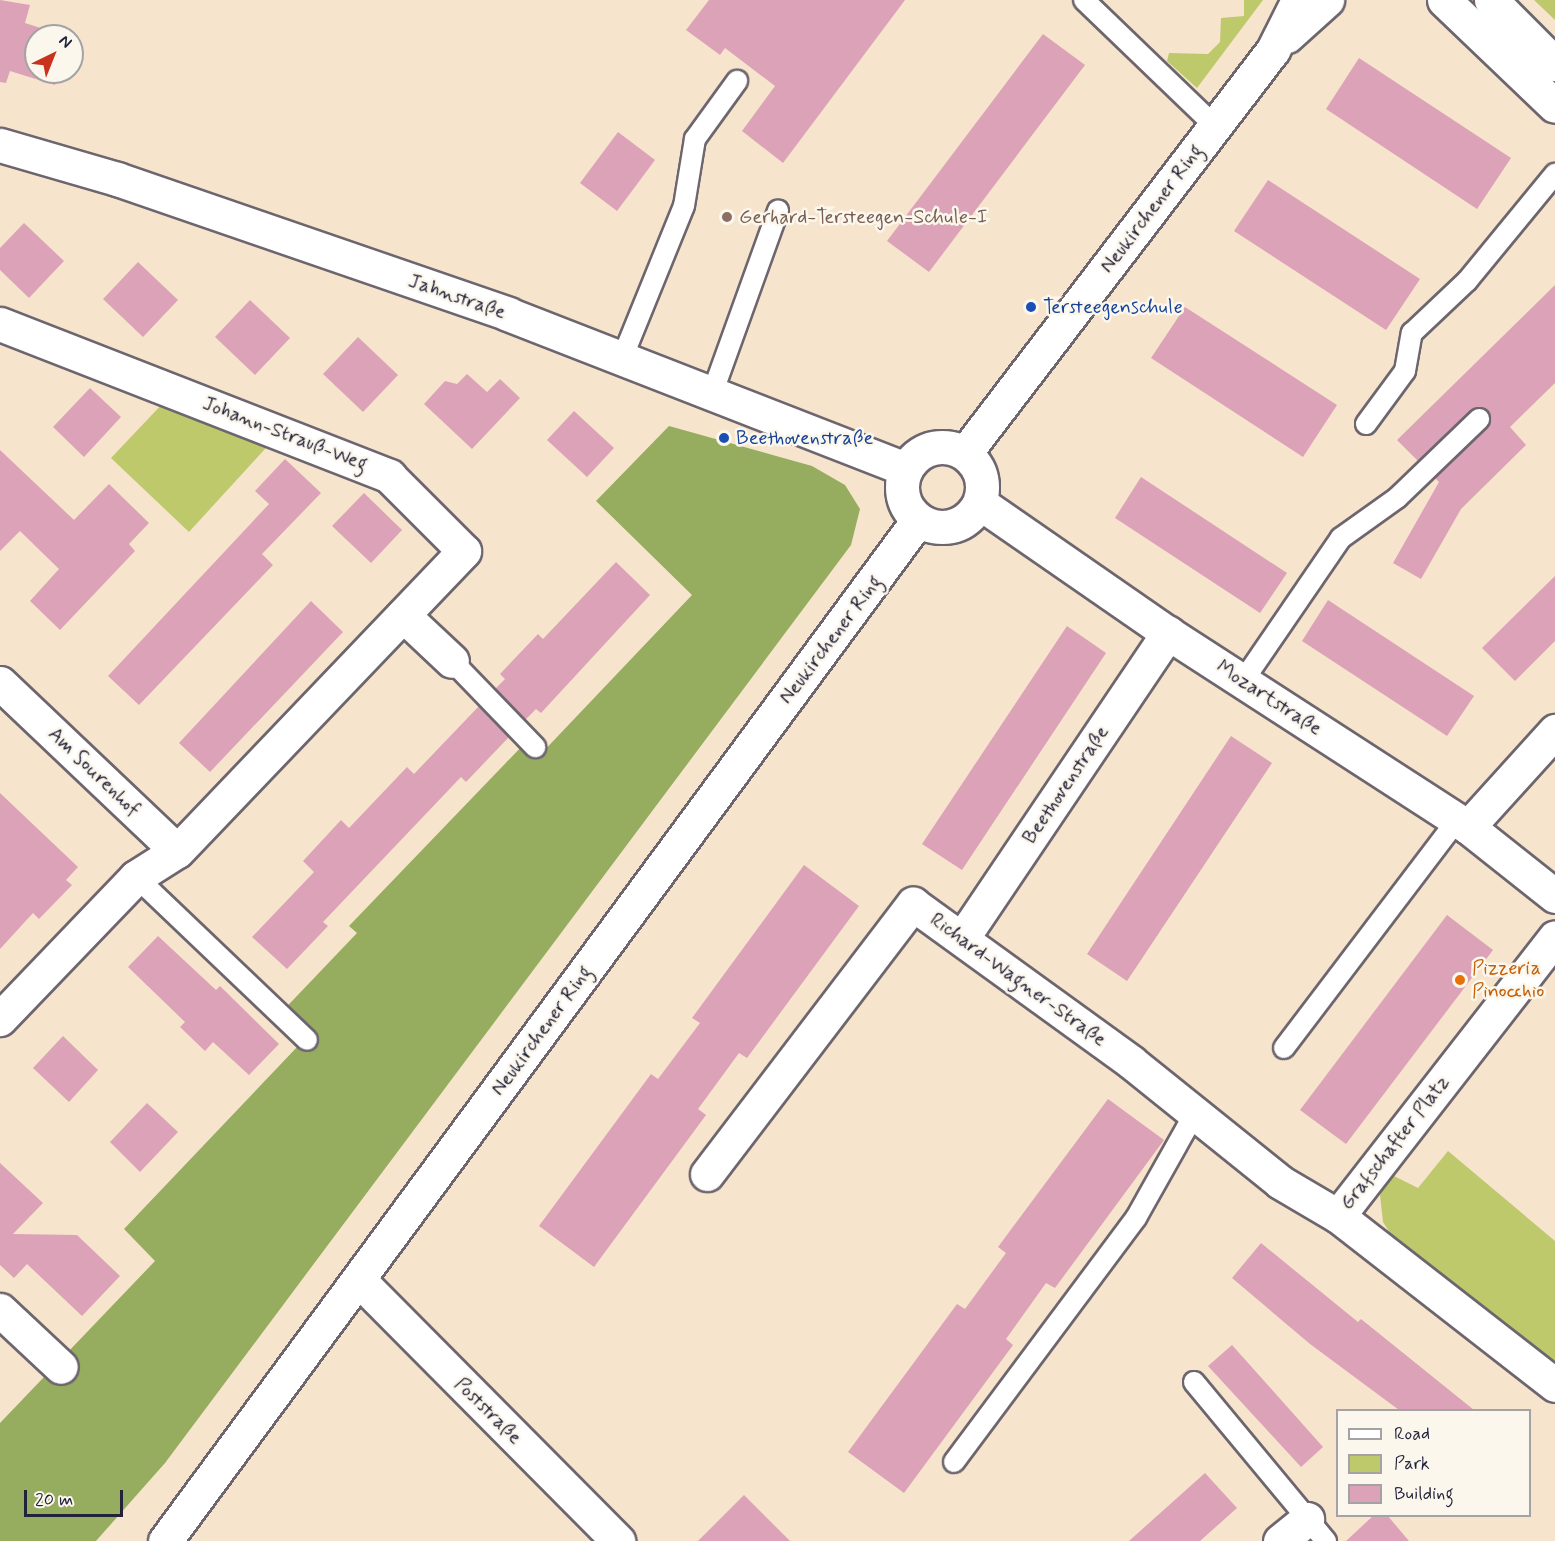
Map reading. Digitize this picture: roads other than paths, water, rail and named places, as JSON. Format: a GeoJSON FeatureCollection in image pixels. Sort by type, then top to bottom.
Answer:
{"type":"FeatureCollection","features":[{"type":"Feature","properties":{"kind":"street","name":"Neukirchener Ring"},"geometry":{"type":"LineString","coordinates":[[1273,50],[1298,0]]}},
{"type":"Feature","properties":{"kind":"street","name":"Neukirchener Ring"},"geometry":{"type":"LineString","coordinates":[[965,453],[1273,50],[1327,0]]}},
{"type":"Feature","properties":{"kind":"street"},"geometry":{"type":"LineString","coordinates":[[1444,0],[1555,106]]}},
{"type":"Feature","properties":{"kind":"street"},"geometry":{"type":"LineString","coordinates":[[1491,0],[1555,64]]}},
{"type":"Feature","properties":{"kind":"street","name":"Jahnstraße"},"geometry":{"type":"LineString","coordinates":[[0,145],[117,179],[442,291],[906,469]]}},
{"type":"Feature","properties":{"kind":"street","name":"Johann-Strauß-Weg"},"geometry":{"type":"LineString","coordinates":[[0,324],[389,476],[464,551],[177,851],[136,877],[0,1019]]}},
{"type":"Feature","properties":{"kind":"street"},"geometry":{"type":"LineString","coordinates":[[945,447],[965,453],[981,475],[980,502],[960,524],[946,527],[918,520],[903,497],[906,469],[925,450],[945,447]]}},
{"type":"Feature","properties":{"kind":"street","name":"Mozartstraße"},"geometry":{"type":"LineString","coordinates":[[980,502],[1168,633],[1463,823],[1555,896]]}},
{"type":"Feature","properties":{"kind":"street","name":"Neukirchener Ring"},"geometry":{"type":"LineString","coordinates":[[165,1541],[918,520]]}},
{"type":"Feature","properties":{"kind":"street"},"geometry":{"type":"LineString","coordinates":[[403,615],[453,661]]}},
{"type":"Feature","properties":{"kind":"street","name":"Beethovenstraße"},"geometry":{"type":"LineString","coordinates":[[963,937],[1168,633]]}},
{"type":"Feature","properties":{"kind":"street","name":"Am Sourenhof"},"geometry":{"type":"LineString","coordinates":[[4,694],[177,851]]}},
{"type":"Feature","properties":{"kind":"street"},"geometry":{"type":"LineString","coordinates":[[1463,823],[1555,731]]}},
{"type":"Feature","properties":{"kind":"street","name":"Richard-Wagner-Straße"},"geometry":{"type":"LineString","coordinates":[[707,1174],[913,904],[963,937],[1195,1113],[1280,1182],[1338,1216]]}},
{"type":"Feature","properties":{"kind":"street","name":"Grafschafter Platz"},"geometry":{"type":"LineString","coordinates":[[1555,937],[1338,1216],[1555,1385]]}},
{"type":"Feature","properties":{"kind":"street","name":"Poststraße"},"geometry":{"type":"LineString","coordinates":[[359,1280],[618,1541]]}},
{"type":"Feature","properties":{"kind":"street"},"geometry":{"type":"LineString","coordinates":[[0,1310],[61,1366]]}},
{"type":"Feature","properties":{"kind":"street"},"geometry":{"type":"LineString","coordinates":[[1280,1541],[1316,1530]]}},
{"type":"Feature","properties":{"kind":"lane"},"geometry":{"type":"LineString","coordinates":[[1084,0],[1215,126]]}},
{"type":"Feature","properties":{"kind":"lane"},"geometry":{"type":"LineString","coordinates":[[621,361],[684,206],[696,139],[737,81]]}},
{"type":"Feature","properties":{"kind":"lane"},"geometry":{"type":"LineString","coordinates":[[1366,424],[1405,371],[1412,333],[1467,281],[1555,174]]}},
{"type":"Feature","properties":{"kind":"lane"},"geometry":{"type":"LineString","coordinates":[[712,394],[778,211]]}},
{"type":"Feature","properties":{"kind":"lane"},"geometry":{"type":"LineString","coordinates":[[1244,681],[1341,538],[1397,498],[1479,419]]}},
{"type":"Feature","properties":{"kind":"lane"},"geometry":{"type":"LineString","coordinates":[[453,661],[535,747]]}},
{"type":"Feature","properties":{"kind":"lane"},"geometry":{"type":"LineString","coordinates":[[1284,1048],[1463,823]]}},
{"type":"Feature","properties":{"kind":"lane"},"geometry":{"type":"LineString","coordinates":[[136,877],[307,1040]]}},
{"type":"Feature","properties":{"kind":"lane"},"geometry":{"type":"LineString","coordinates":[[954,1462],[1136,1218],[1195,1113]]}},
{"type":"Feature","properties":{"kind":"lane"},"geometry":{"type":"LineString","coordinates":[[1194,1382],[1316,1530]]}},
{"type":"Feature","properties":{"kind":"place","name":"Gerhard-Tersteegen-Schule-I"},"geometry":{"type":"Point","coordinates":[727,217]}},
{"type":"Feature","properties":{"kind":"place","name":"Tersteegenschule"},"geometry":{"type":"Point","coordinates":[1031,307]}},
{"type":"Feature","properties":{"kind":"place","name":"Beethovenstraße"},"geometry":{"type":"Point","coordinates":[724,438]}},
{"type":"Feature","properties":{"kind":"place","name":"Pizzeria Pinocchio"},"geometry":{"type":"Point","coordinates":[1460,980]}}]}
